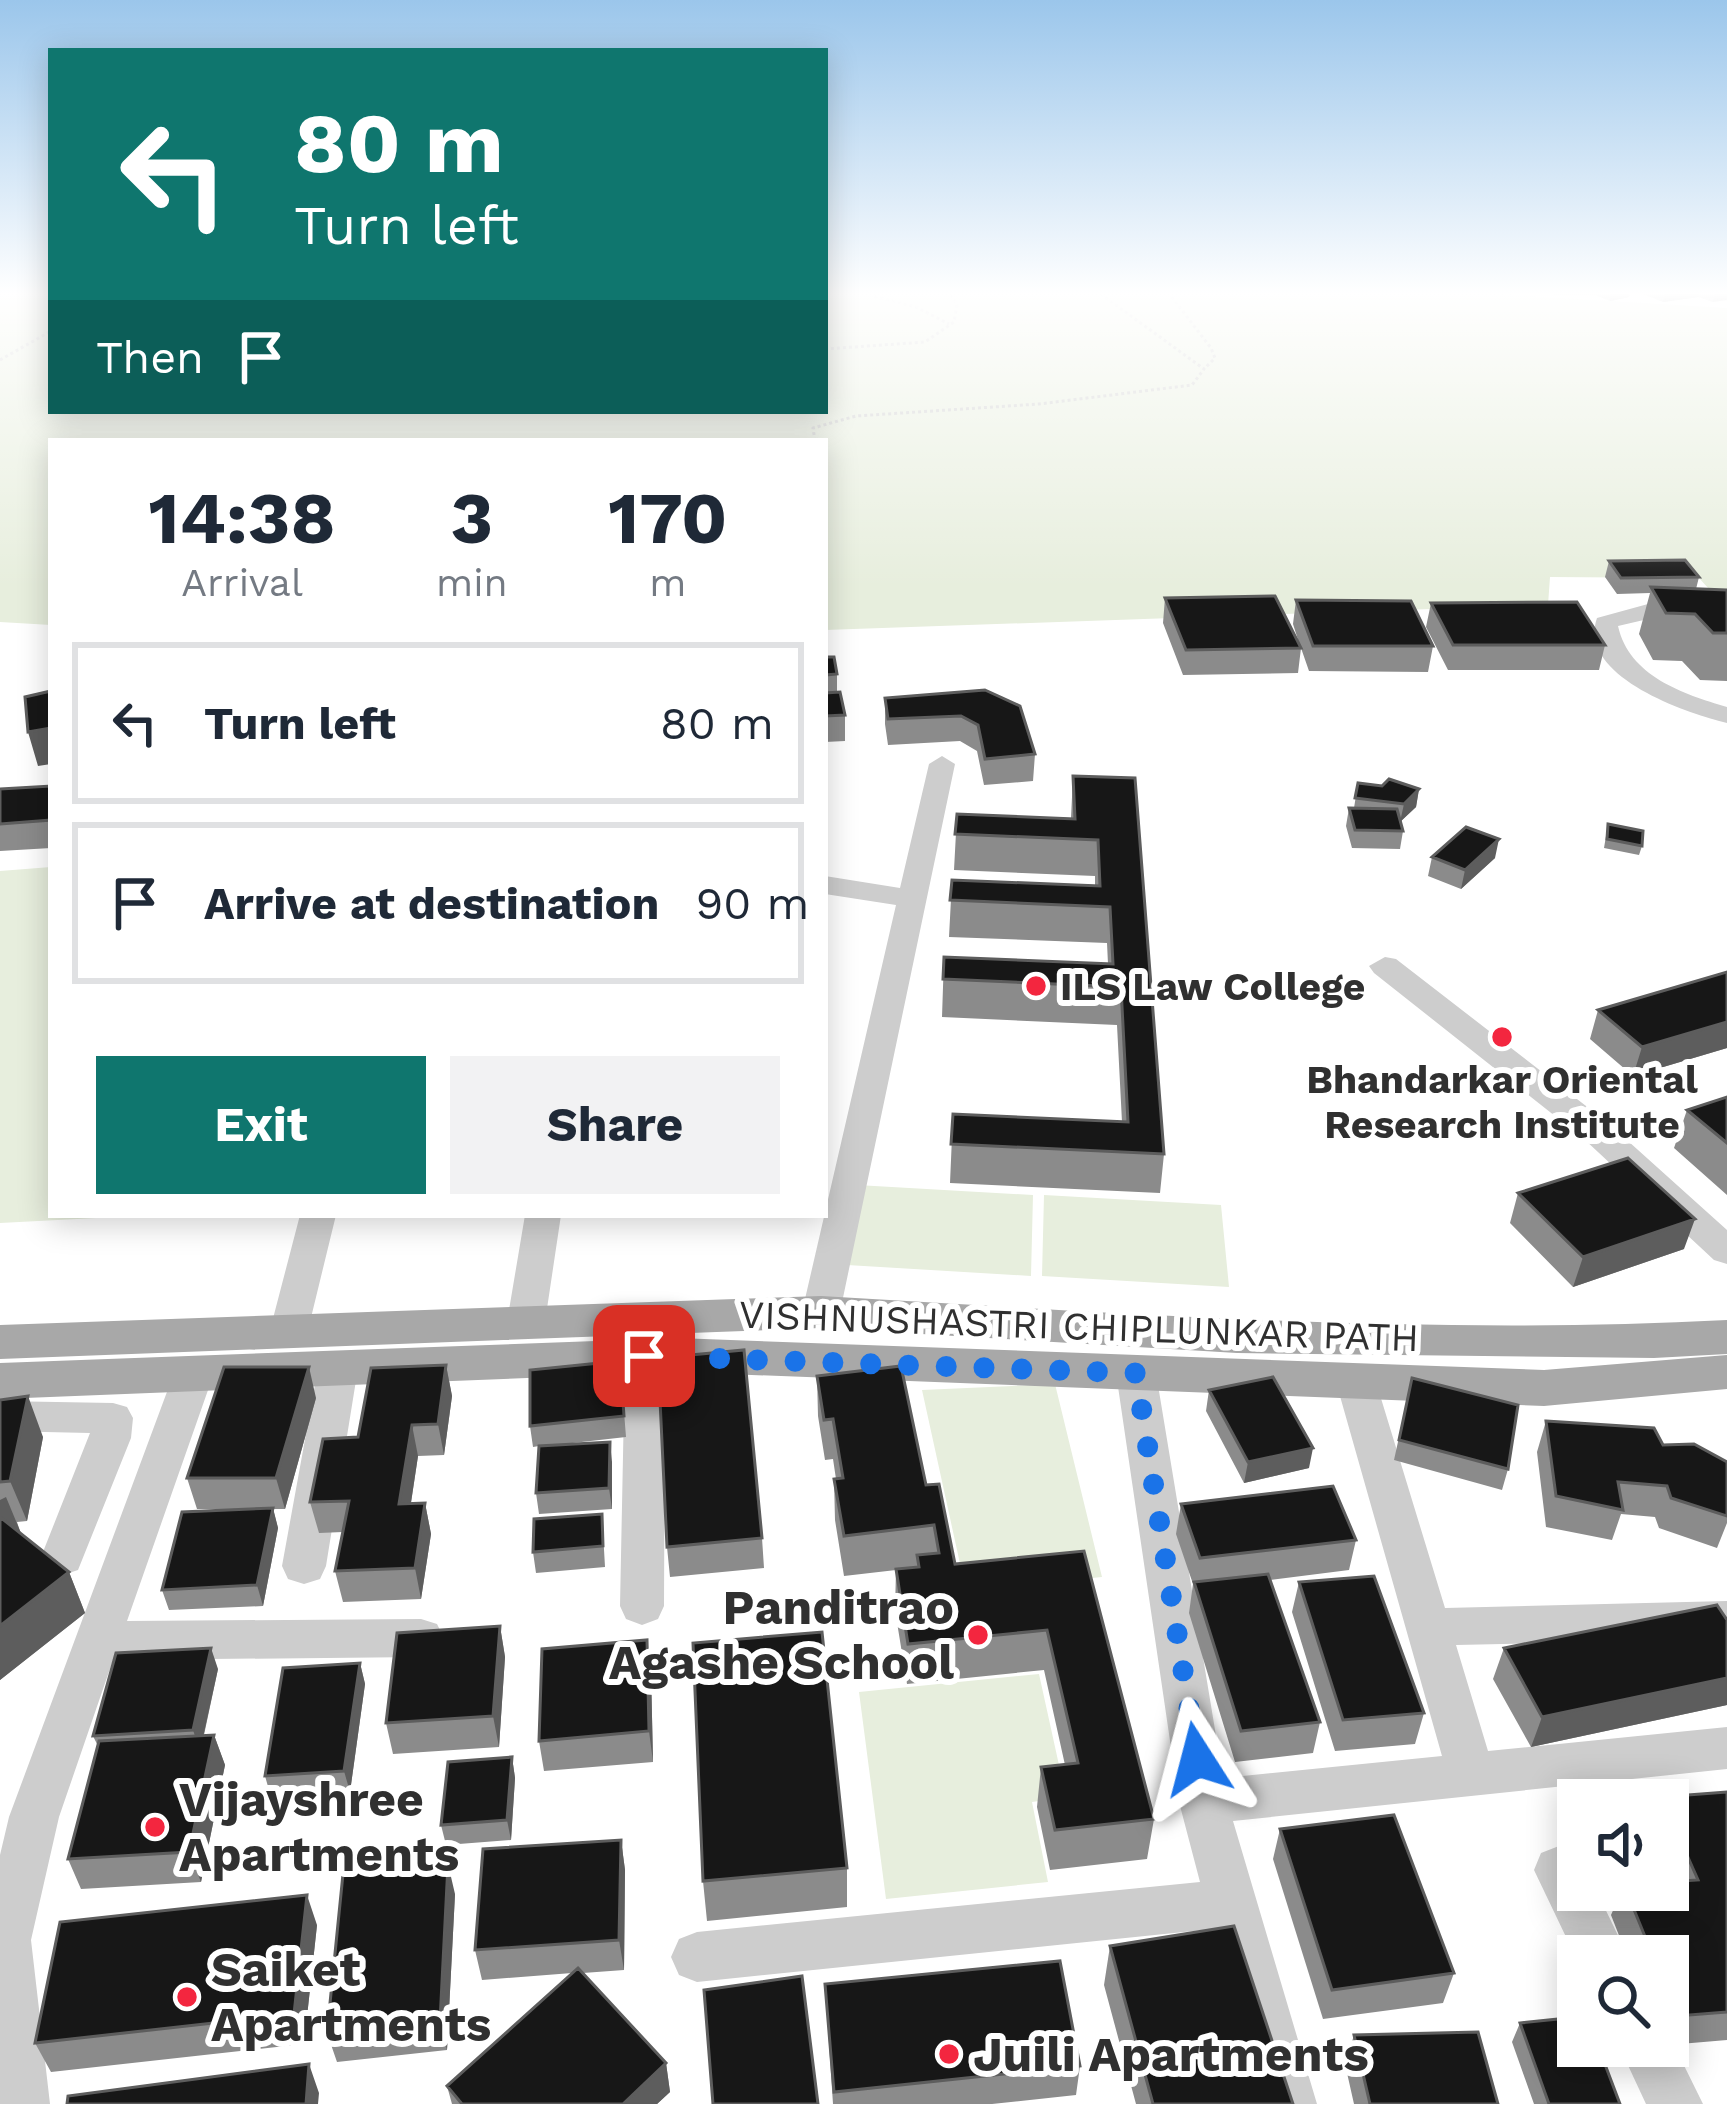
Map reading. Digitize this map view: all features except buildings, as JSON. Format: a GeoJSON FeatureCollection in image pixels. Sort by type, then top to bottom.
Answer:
{"type":"FeatureCollection","features":[{"type":"Feature","properties":{"kind":"main road","name":"VISHNUSHASTRI CHIPLUNKAR PATH"},"geometry":{"type":"LineString","coordinates":[[0,1342],[821,1312],[1237,1336],[1654,1341],[1727,1337]]}},
{"type":"Feature","properties":{"kind":"main road","name":"VISHNUSHASTRI CHIPLUNKAR PATH"},"geometry":{"type":"LineString","coordinates":[[0,1381],[644,1356],[1544,1388],[1727,1372]]}},
{"type":"Feature","properties":{"kind":"street"},"geometry":{"type":"LineString","coordinates":[[1727,616],[1650,613],[1618,615],[1605,623],[1606,638],[1615,654],[1646,683],[1727,715]]}},
{"type":"Feature","properties":{"kind":"street"},"geometry":{"type":"LineString","coordinates":[[821,1312],[941,764]]}},
{"type":"Feature","properties":{"kind":"street"},"geometry":{"type":"LineString","coordinates":[[828,885],[913,899]]}},
{"type":"Feature","properties":{"kind":"street"},"geometry":{"type":"LineString","coordinates":[[1384,966],[1596,1132],[1727,1251]]}},
{"type":"Feature","properties":{"kind":"street"},"geometry":{"type":"LineString","coordinates":[[289,1330],[317,1218]]}},
{"type":"Feature","properties":{"kind":"street"},"geometry":{"type":"LineString","coordinates":[[526,1322],[543,1218]]}},
{"type":"Feature","properties":{"kind":"street"},"geometry":{"type":"LineString","coordinates":[[642,1606],[644,1356]]}},
{"type":"Feature","properties":{"kind":"street"},"geometry":{"type":"LineString","coordinates":[[304,1566],[338,1368]]}},
{"type":"Feature","properties":{"kind":"street"},"geometry":{"type":"LineString","coordinates":[[22,2104],[5,1940],[34,1817],[194,1373]]}},
{"type":"Feature","properties":{"kind":"street"},"geometry":{"type":"LineString","coordinates":[[1136,1373],[1204,1802],[1289,2104]]}},
{"type":"Feature","properties":{"kind":"street"},"geometry":{"type":"LineString","coordinates":[[1356,1382],[1471,1774]]}},
{"type":"Feature","properties":{"kind":"street"},"geometry":{"type":"LineString","coordinates":[[0,1416],[113,1418],[110,1438],[63,1557]]}},
{"type":"Feature","properties":{"kind":"street"},"geometry":{"type":"LineString","coordinates":[[1428,1627],[1727,1620]]}},
{"type":"Feature","properties":{"kind":"street"},"geometry":{"type":"LineString","coordinates":[[98,1641],[421,1638]]}},
{"type":"Feature","properties":{"kind":"street"},"geometry":{"type":"LineString","coordinates":[[1204,1802],[1727,1748]]}},
{"type":"Feature","properties":{"kind":"street"},"geometry":{"type":"LineString","coordinates":[[697,1958],[1232,1903]]}},
{"type":"Feature","properties":{"kind":"street"},"geometry":{"type":"LineString","coordinates":[[1656,2067],[1675,2104]]}},
{"type":"Feature","properties":{"kind":"path"},"geometry":{"type":"LineString","coordinates":[[815,438],[813,428],[856,416],[1039,404],[1153,390]]}},
{"type":"Feature","properties":{"kind":"green space"},"geometry":{"type":"Polygon","coordinates":[[[0,390],[48,390],[48,414],[828,414],[828,390],[1727,390],[1727,609],[1699,578],[1550,577],[1548,605],[828,630],[828,438],[48,438],[48,625],[0,622],[0,390]]]}},
{"type":"Feature","properties":{"kind":"green space"},"geometry":{"type":"Polygon","coordinates":[[[48,867],[48,1218],[96,1218],[0,1223],[0,871],[48,867]]]}},
{"type":"Feature","properties":{"kind":"green space"},"geometry":{"type":"Polygon","coordinates":[[[857,1185],[1033,1195],[1031,1276],[847,1265],[857,1185]]]}},
{"type":"Feature","properties":{"kind":"green space"},"geometry":{"type":"Polygon","coordinates":[[[1044,1195],[1221,1205],[1229,1287],[1042,1276],[1044,1195]]]}},
{"type":"Feature","properties":{"kind":"green space"},"geometry":{"type":"Polygon","coordinates":[[[1055,1384],[1102,1577],[966,1591],[922,1390],[1055,1384]]]}},
{"type":"Feature","properties":{"kind":"green space"},"geometry":{"type":"Polygon","coordinates":[[[1039,1674],[1066,1797],[1032,1802],[1048,1882],[886,1899],[859,1692],[1039,1674]]]}},
{"type":"Feature","properties":{"kind":"place","name":"ILS Law College"},"geometry":{"type":"Point","coordinates":[1036,986]}},
{"type":"Feature","properties":{"kind":"place","name":"Bhandarkar Oriental Research Institute"},"geometry":{"type":"Point","coordinates":[1502,1037]}},
{"type":"Feature","properties":{"kind":"place","name":"Panditrao Agashe School"},"geometry":{"type":"Point","coordinates":[978,1635]}},
{"type":"Feature","properties":{"kind":"place","name":"Vijayshree Apartments"},"geometry":{"type":"Point","coordinates":[155,1827]}},
{"type":"Feature","properties":{"kind":"place","name":"Saiket Apartments"},"geometry":{"type":"Point","coordinates":[187,1997]}},
{"type":"Feature","properties":{"kind":"place","name":"Juili Apartments"},"geometry":{"type":"Point","coordinates":[949,2054]}},
{"type":"Feature","properties":{"kind":"route"},"geometry":{"type":"LineString","coordinates":[[644,1356],[1136,1373],[1197,1759]]}}]}
